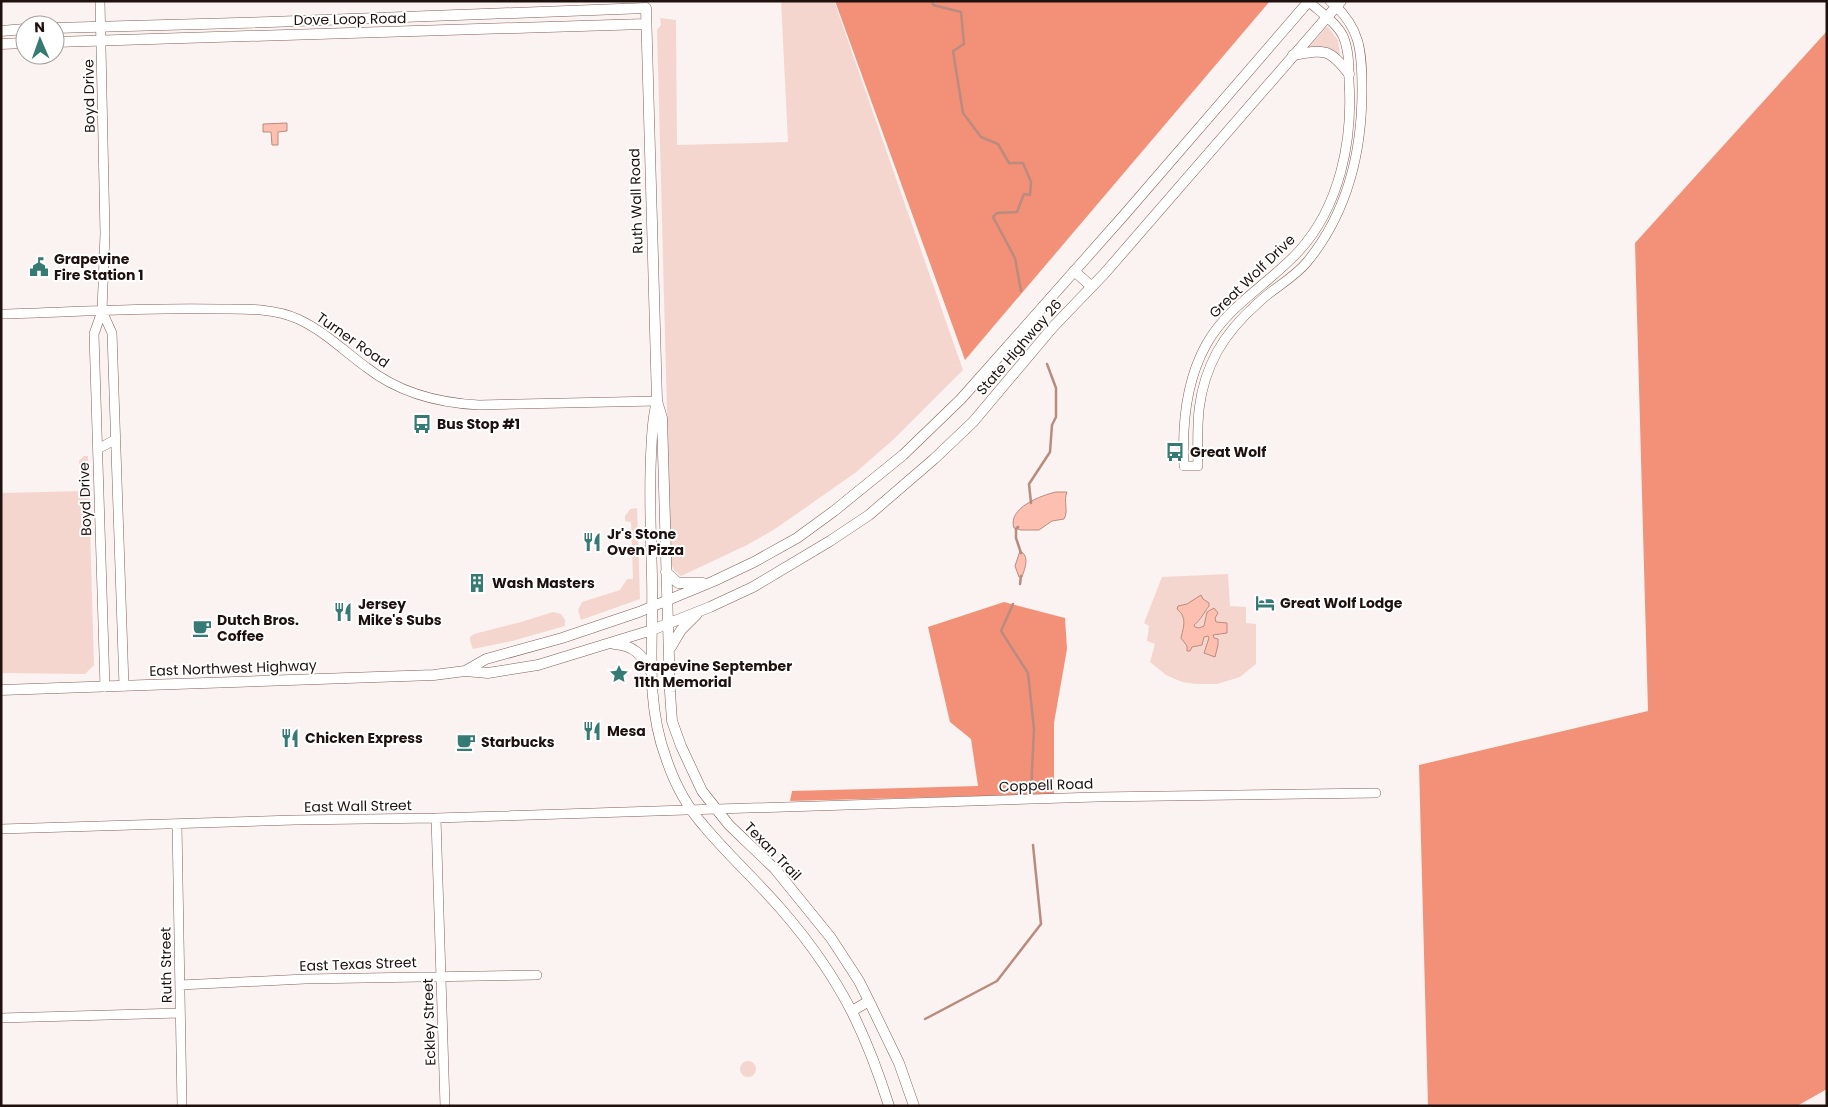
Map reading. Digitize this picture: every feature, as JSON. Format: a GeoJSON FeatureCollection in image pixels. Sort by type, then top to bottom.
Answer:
{"type":"FeatureCollection","features":[{"type":"Feature","properties":{"kind":"main road","name":"State Highway 26"},"geometry":{"type":"LineString","coordinates":[[653,606],[714,581],[754,562],[797,538],[834,511],[903,455],[961,399],[1309,1]]}},
{"type":"Feature","properties":{"kind":"main road","name":"State Highway 26"},"geometry":{"type":"LineString","coordinates":[[652,630],[710,607],[753,587],[869,515],[900,489],[973,422],[1326,18],[1336,3]]}},
{"type":"Feature","properties":{"kind":"main road","name":"Dove Loop Road"},"geometry":{"type":"LineString","coordinates":[[65,28],[479,15],[646,5]]}},
{"type":"Feature","properties":{"kind":"main road","name":"Ruth Wall Road"},"geometry":{"type":"LineString","coordinates":[[646,5],[645,24],[657,401],[662,418],[667,600]]}},
{"type":"Feature","properties":{"kind":"main road"},"geometry":{"type":"LineString","coordinates":[[478,30],[479,15]]}},
{"type":"Feature","properties":{"kind":"main road"},"geometry":{"type":"LineString","coordinates":[[270,22],[270,35]]}},
{"type":"Feature","properties":{"kind":"main road","name":"Dove Loop Road"},"geometry":{"type":"LineString","coordinates":[[65,42],[645,24]]}},
{"type":"Feature","properties":{"kind":"main road"},"geometry":{"type":"LineString","coordinates":[[1,31],[15,30]]}},
{"type":"Feature","properties":{"kind":"main road"},"geometry":{"type":"LineString","coordinates":[[1,44],[15,43]]}},
{"type":"Feature","properties":{"kind":"main road"},"geometry":{"type":"LineString","coordinates":[[1293,55],[1314,51],[1327,53],[1339,60],[1349,74]]}},
{"type":"Feature","properties":{"kind":"main road"},"geometry":{"type":"LineString","coordinates":[[1074,271],[1091,286]]}},
{"type":"Feature","properties":{"kind":"main road","name":"Ruth Wall Road"},"geometry":{"type":"LineString","coordinates":[[653,606],[650,472],[652,417],[657,401]]}},
{"type":"Feature","properties":{"kind":"main road"},"geometry":{"type":"LineString","coordinates":[[666,572],[678,583],[696,584],[714,581]]}},
{"type":"Feature","properties":{"kind":"main road","name":"Texan Trail"},"geometry":{"type":"LineString","coordinates":[[667,600],[672,721],[698,784],[729,825],[775,869],[815,918],[845,960],[859,981],[899,1063],[914,1106]]}},
{"type":"Feature","properties":{"kind":"main road"},"geometry":{"type":"LineString","coordinates":[[653,606],[651,673],[656,726],[666,759],[680,790],[703,825],[754,879],[804,937],[829,973],[852,1011],[874,1062],[889,1106]]}},
{"type":"Feature","properties":{"kind":"main road","name":"East Northwest Highway"},"geometry":{"type":"LineString","coordinates":[[465,671],[486,659],[547,643],[653,606]]}},
{"type":"Feature","properties":{"kind":"main road"},"geometry":{"type":"LineString","coordinates":[[669,651],[681,630],[696,615],[710,607]]}},
{"type":"Feature","properties":{"kind":"main road","name":"East Northwest Highway"},"geometry":{"type":"LineString","coordinates":[[1,690],[434,675],[465,671],[488,673],[538,665],[652,630]]}},
{"type":"Feature","properties":{"kind":"main road"},"geometry":{"type":"LineString","coordinates":[[608,644],[624,645],[638,652],[651,673]]}},
{"type":"Feature","properties":{"kind":"main road"},"geometry":{"type":"LineString","coordinates":[[852,1011],[869,1001]]}},
{"type":"Feature","properties":{"kind":"street","name":"Boyd Drive"},"geometry":{"type":"LineString","coordinates":[[100,1],[105,224],[102,311],[94,334],[105,687]]}},
{"type":"Feature","properties":{"kind":"street","name":"Great Wolf Drive"},"geometry":{"type":"LineString","coordinates":[[1309,1],[1337,27],[1343,36],[1348,58],[1351,104],[1348,137],[1342,168],[1335,190],[1319,225],[1300,250],[1227,316],[1206,345],[1191,381],[1184,419],[1184,466],[1198,466],[1197,418],[1203,385],[1217,352],[1237,324],[1258,302],[1284,284],[1306,264],[1327,236],[1346,194],[1356,160],[1362,122],[1362,66],[1360,48],[1351,24],[1336,3]]}},
{"type":"Feature","properties":{"kind":"street","name":"Turner Road"},"geometry":{"type":"LineString","coordinates":[[1,314],[192,308],[259,310],[298,319],[330,339],[367,368],[395,385],[418,395],[459,404],[488,405],[657,401]]}},
{"type":"Feature","properties":{"kind":"street","name":"Boyd Drive"},"geometry":{"type":"LineString","coordinates":[[102,311],[112,333],[124,686]]}},
{"type":"Feature","properties":{"kind":"street"},"geometry":{"type":"LineString","coordinates":[[97,432],[116,439]]}},
{"type":"Feature","properties":{"kind":"street"},"geometry":{"type":"LineString","coordinates":[[98,449],[116,439]]}},
{"type":"Feature","properties":{"kind":"street","name":"Coppell Road"},"geometry":{"type":"LineString","coordinates":[[716,810],[1097,797],[1376,793]]}},
{"type":"Feature","properties":{"kind":"street","name":"East Wall Street"},"geometry":{"type":"LineString","coordinates":[[1,829],[716,810]]}},
{"type":"Feature","properties":{"kind":"street","name":"Eckley Street"},"geometry":{"type":"LineString","coordinates":[[436,818],[445,1106]]}},
{"type":"Feature","properties":{"kind":"street","name":"Ruth Street"},"geometry":{"type":"LineString","coordinates":[[177,824],[182,1106]]}},
{"type":"Feature","properties":{"kind":"street","name":"East Texas Street"},"geometry":{"type":"LineString","coordinates":[[180,985],[441,976],[537,975]]}},
{"type":"Feature","properties":{"kind":"street"},"geometry":{"type":"LineString","coordinates":[[1,1018],[180,1014]]}},
{"type":"Feature","properties":{"kind":"shaded area"},"geometry":{"type":"Polygon","coordinates":[[[781,1],[834,1],[963,370],[894,439],[855,473],[775,529],[747,545],[681,576],[674,570],[671,564],[657,30],[661,25],[660,18],[676,20],[677,145],[788,142],[781,1]]]}},
{"type":"Feature","properties":{"kind":"shaded area"},"geometry":{"type":"Polygon","coordinates":[[[835,1],[1270,1],[965,360],[835,1]]]}},
{"type":"Feature","properties":{"kind":"shaded area"},"geometry":{"type":"Polygon","coordinates":[[[1328,27],[1338,40],[1340,55],[1331,50],[1307,48],[1323,31],[1323,28],[1328,27]]]}},
{"type":"Feature","properties":{"kind":"shaded area"},"geometry":{"type":"Polygon","coordinates":[[[1827,31],[1827,1089],[1797,1106],[1428,1106],[1419,765],[1648,711],[1635,243],[1827,31]]]}},
{"type":"Feature","properties":{"kind":"shaded area"},"geometry":{"type":"Polygon","coordinates":[[[287,123],[287,131],[278,132],[278,145],[272,145],[271,132],[263,132],[263,124],[287,123]]]}},
{"type":"Feature","properties":{"kind":"shaded area"},"geometry":{"type":"Polygon","coordinates":[[[84,456],[88,456],[94,665],[85,674],[1,673],[1,493],[86,491],[85,466],[79,466],[79,461],[84,456]]]}},
{"type":"Feature","properties":{"kind":"shaded area"},"geometry":{"type":"Polygon","coordinates":[[[1056,492],[1067,492],[1064,519],[1052,521],[1039,530],[1014,528],[1013,521],[1021,509],[1035,499],[1056,492]]]}},
{"type":"Feature","properties":{"kind":"shaded area"},"geometry":{"type":"Polygon","coordinates":[[[637,508],[640,599],[581,620],[578,610],[582,602],[620,590],[627,579],[633,579],[631,522],[625,521],[625,516],[630,509],[637,508]]]}},
{"type":"Feature","properties":{"kind":"shaded area"},"geometry":{"type":"Polygon","coordinates":[[[1020,551],[1026,559],[1022,577],[1019,577],[1015,566],[1020,551]]]}},
{"type":"Feature","properties":{"kind":"shaded area"},"geometry":{"type":"Polygon","coordinates":[[[1228,574],[1230,606],[1246,607],[1246,623],[1256,624],[1256,664],[1240,677],[1217,684],[1182,682],[1166,675],[1150,662],[1155,644],[1147,641],[1149,626],[1144,623],[1162,577],[1228,574]]]}},
{"type":"Feature","properties":{"kind":"shaded area"},"geometry":{"type":"Polygon","coordinates":[[[1201,595],[1209,603],[1209,606],[1194,625],[1195,627],[1204,626],[1207,612],[1214,608],[1218,613],[1215,618],[1216,622],[1227,623],[1227,633],[1213,635],[1214,638],[1218,639],[1215,657],[1204,653],[1208,636],[1204,637],[1202,645],[1192,647],[1190,651],[1187,651],[1187,646],[1181,638],[1184,619],[1177,609],[1178,606],[1187,604],[1201,595]]]}},
{"type":"Feature","properties":{"kind":"shaded area"},"geometry":{"type":"Polygon","coordinates":[[[1004,602],[1065,618],[1067,649],[1054,723],[1054,794],[790,801],[792,791],[978,786],[971,739],[950,722],[928,627],[1004,602]]]}},
{"type":"Feature","properties":{"kind":"shaded area"},"geometry":{"type":"Polygon","coordinates":[[[553,612],[561,614],[565,620],[565,626],[512,641],[473,649],[470,637],[474,634],[553,612]]]}},
{"type":"Feature","properties":{"kind":"shaded area"},"geometry":{"type":"Polygon","coordinates":[[[745,1061],[751,1061],[756,1066],[754,1075],[745,1077],[740,1072],[740,1066],[745,1061]]]}},
{"type":"Feature","properties":{"kind":"waterway"},"geometry":{"type":"LineString","coordinates":[[932,1],[933,5],[961,12],[964,44],[953,51],[963,113],[981,137],[998,144],[1009,163],[1023,163],[1031,182],[1030,195],[1024,194],[1017,212],[997,213],[993,217],[1015,258],[1021,291]]}},
{"type":"Feature","properties":{"kind":"waterway"},"geometry":{"type":"LineString","coordinates":[[1031,503],[1029,484],[1050,452],[1052,425],[1056,417],[1056,388],[1047,364]]}},
{"type":"Feature","properties":{"kind":"waterway"},"geometry":{"type":"LineString","coordinates":[[1018,527],[1016,529],[1016,538],[1021,553]]}},
{"type":"Feature","properties":{"kind":"waterway"},"geometry":{"type":"LineString","coordinates":[[1020,584],[1021,576]]}},
{"type":"Feature","properties":{"kind":"waterway"},"geometry":{"type":"LineString","coordinates":[[1013,604],[1001,631],[1028,673],[1034,729],[1031,792]]}},
{"type":"Feature","properties":{"kind":"waterway"},"geometry":{"type":"LineString","coordinates":[[925,1019],[997,981],[1041,924],[1033,845]]}},
{"type":"Feature","properties":{"kind":"place","name":"Grapevine Fire Station 1"},"geometry":{"type":"Point","coordinates":[39,267]}},
{"type":"Feature","properties":{"kind":"place","name":"Bus Stop #1"},"geometry":{"type":"Point","coordinates":[422,424]}},
{"type":"Feature","properties":{"kind":"place","name":"Great Wolf"},"geometry":{"type":"Point","coordinates":[1175,452]}},
{"type":"Feature","properties":{"kind":"place","name":"Jr's Stone Oven Pizza"},"geometry":{"type":"Point","coordinates":[592,542]}},
{"type":"Feature","properties":{"kind":"place","name":"Wash Masters"},"geometry":{"type":"Point","coordinates":[477,583]}},
{"type":"Feature","properties":{"kind":"place","name":"Great Wolf Lodge"},"geometry":{"type":"Point","coordinates":[1265,603]}},
{"type":"Feature","properties":{"kind":"place","name":"Jersey Mike's Subs"},"geometry":{"type":"Point","coordinates":[343,612]}},
{"type":"Feature","properties":{"kind":"place","name":"Dutch Bros. Coffee"},"geometry":{"type":"Point","coordinates":[202,628]}},
{"type":"Feature","properties":{"kind":"place","name":"Grapevine September 11th Memorial"},"geometry":{"type":"Point","coordinates":[619,674]}},
{"type":"Feature","properties":{"kind":"place","name":"Mesa"},"geometry":{"type":"Point","coordinates":[592,731]}},
{"type":"Feature","properties":{"kind":"place","name":"Chicken Express"},"geometry":{"type":"Point","coordinates":[290,738]}},
{"type":"Feature","properties":{"kind":"place","name":"Starbucks"},"geometry":{"type":"Point","coordinates":[466,742]}}]}
